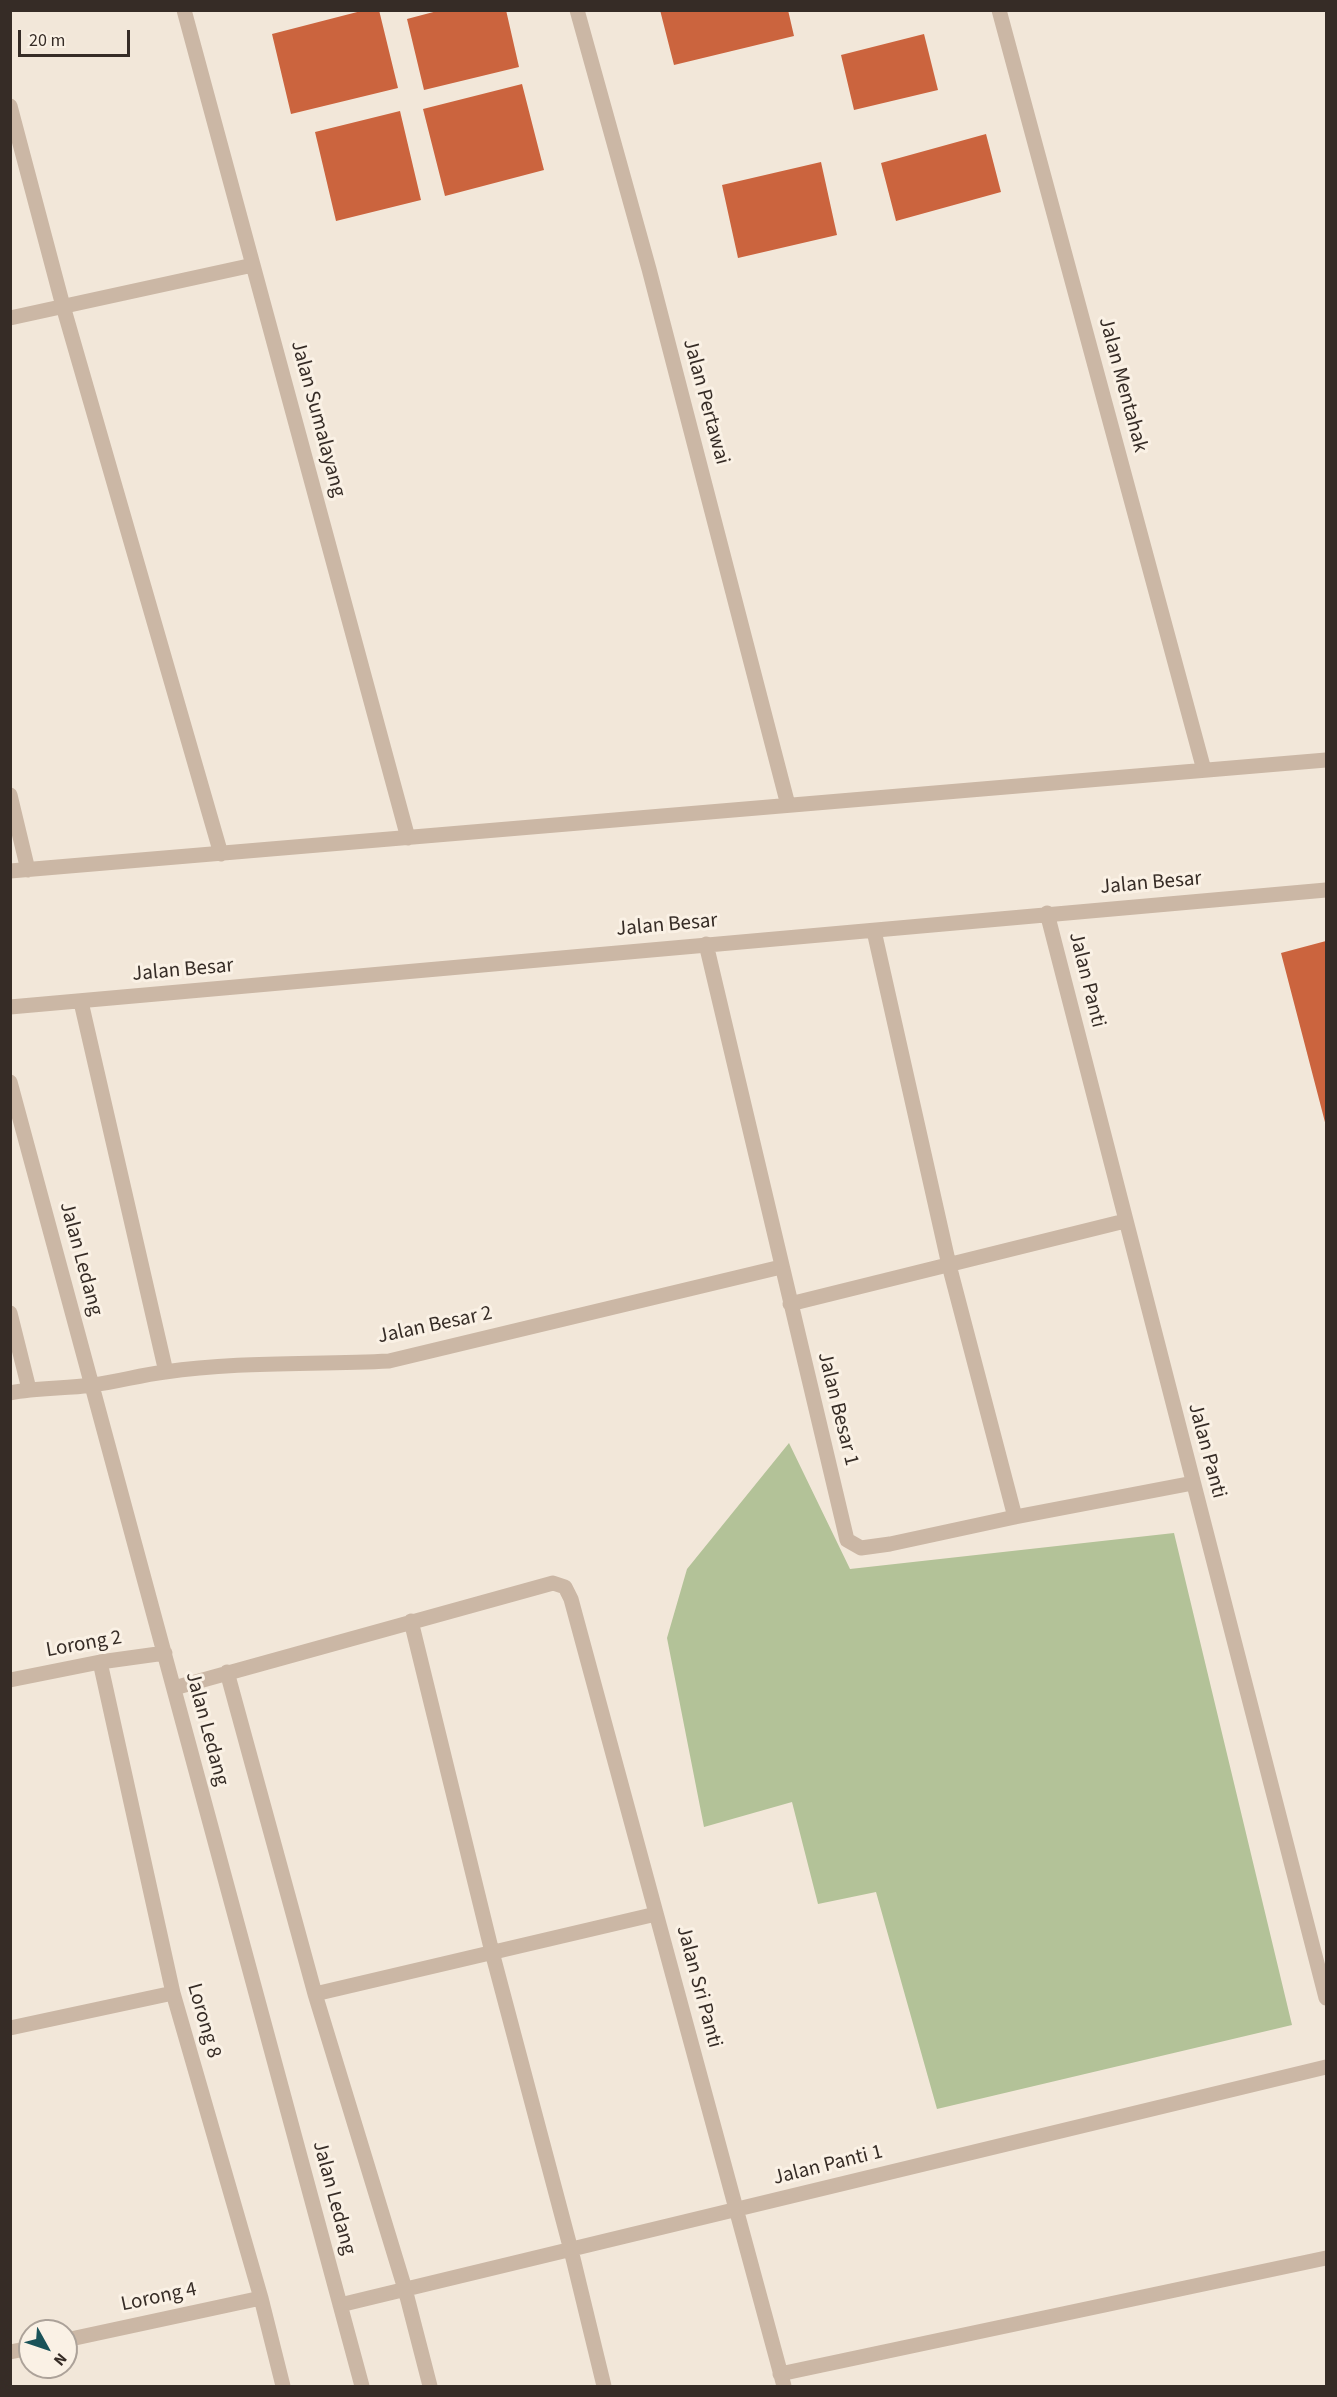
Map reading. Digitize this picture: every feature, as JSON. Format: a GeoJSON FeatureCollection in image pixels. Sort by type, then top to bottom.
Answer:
{"type":"FeatureCollection","features":[{"type":"Feature","properties":{"kind":"street","name":"Jalan Sumalayang"},"geometry":{"type":"LineString","coordinates":[[184,10],[408,838]]}},
{"type":"Feature","properties":{"kind":"street","name":"Jalan Pertawai"},"geometry":{"type":"LineString","coordinates":[[577,10],[649,269],[788,806]]}},
{"type":"Feature","properties":{"kind":"street","name":"Jalan Mentahak"},"geometry":{"type":"LineString","coordinates":[[999,10],[1204,770]]}},
{"type":"Feature","properties":{"kind":"street"},"geometry":{"type":"LineString","coordinates":[[10,106],[63,306],[221,854]]}},
{"type":"Feature","properties":{"kind":"street"},"geometry":{"type":"LineString","coordinates":[[10,318],[254,265]]}},
{"type":"Feature","properties":{"kind":"street"},"geometry":{"type":"LineString","coordinates":[[10,871],[1326,760]]}},
{"type":"Feature","properties":{"kind":"street"},"geometry":{"type":"LineString","coordinates":[[10,795],[28,870]]}},
{"type":"Feature","properties":{"kind":"street","name":"Jalan Besar"},"geometry":{"type":"LineString","coordinates":[[10,1007],[706,944],[874,932],[1047,914],[1326,890]]}},
{"type":"Feature","properties":{"kind":"street","name":"Jalan Panti"},"geometry":{"type":"LineString","coordinates":[[1047,914],[1326,1998]]}},
{"type":"Feature","properties":{"kind":"street"},"geometry":{"type":"LineString","coordinates":[[874,932],[949,1265],[1015,1517]]}},
{"type":"Feature","properties":{"kind":"street","name":"Jalan Besar 1"},"geometry":{"type":"LineString","coordinates":[[706,944],[847,1540],[861,1548],[890,1544],[1015,1517],[1193,1484]]}},
{"type":"Feature","properties":{"kind":"street"},"geometry":{"type":"LineString","coordinates":[[81,1002],[165,1371]]}},
{"type":"Feature","properties":{"kind":"street","name":"Jalan Ledang"},"geometry":{"type":"LineString","coordinates":[[10,1082],[362,2386]]}},
{"type":"Feature","properties":{"kind":"street"},"geometry":{"type":"LineString","coordinates":[[790,1304],[1125,1221]]}},
{"type":"Feature","properties":{"kind":"street","name":"Jalan Besar 2"},"geometry":{"type":"LineString","coordinates":[[10,1393],[28,1389],[93,1385],[165,1371],[278,1363],[325,1364],[389,1360],[781,1267]]}},
{"type":"Feature","properties":{"kind":"street"},"geometry":{"type":"LineString","coordinates":[[10,1313],[28,1389]]}},
{"type":"Feature","properties":{"kind":"street","name":"Jalan Sri Panti"},"geometry":{"type":"LineString","coordinates":[[411,1621],[553,1583],[566,1587],[782,2380]]}},
{"type":"Feature","properties":{"kind":"street"},"geometry":{"type":"LineString","coordinates":[[174,1688],[411,1621],[492,1952],[571,2250],[604,2386]]}},
{"type":"Feature","properties":{"kind":"street","name":"Lorong 2"},"geometry":{"type":"LineString","coordinates":[[10,1680],[100,1662],[165,1653]]}},
{"type":"Feature","properties":{"kind":"street","name":"Lorong 8"},"geometry":{"type":"LineString","coordinates":[[100,1662],[173,1993],[261,2298],[283,2386]]}},
{"type":"Feature","properties":{"kind":"street"},"geometry":{"type":"LineString","coordinates":[[227,1672],[315,1994],[405,2289],[430,2386]]}},
{"type":"Feature","properties":{"kind":"street"},"geometry":{"type":"LineString","coordinates":[[315,1994],[656,1914]]}},
{"type":"Feature","properties":{"kind":"street"},"geometry":{"type":"LineString","coordinates":[[10,2028],[173,1993]]}},
{"type":"Feature","properties":{"kind":"street","name":"Jalan Panti 1"},"geometry":{"type":"LineString","coordinates":[[340,2305],[1326,2067]]}},
{"type":"Feature","properties":{"kind":"street"},"geometry":{"type":"LineString","coordinates":[[782,2380],[1326,2258]]}},
{"type":"Feature","properties":{"kind":"street","name":"Lorong 4"},"geometry":{"type":"LineString","coordinates":[[78,2337],[261,2298]]}},
{"type":"Feature","properties":{"kind":"green space"},"geometry":{"type":"Polygon","coordinates":[[[789,1443],[850,1569],[1174,1533],[1292,2025],[937,2109],[876,1892],[818,1904],[792,1802],[704,1827],[667,1638],[687,1569],[789,1443]]]}},
{"type":"Feature","properties":{"kind":"building"},"geometry":{"type":"Polygon","coordinates":[[[365,10],[379,10],[398,88],[291,114],[272,34],[365,10]]]}},
{"type":"Feature","properties":{"kind":"building"},"geometry":{"type":"Polygon","coordinates":[[[441,10],[506,10],[519,67],[424,90],[407,19],[441,10]]]}},
{"type":"Feature","properties":{"kind":"building"},"geometry":{"type":"Polygon","coordinates":[[[660,10],[788,10],[794,36],[674,65],[660,10]]]}},
{"type":"Feature","properties":{"kind":"building"},"geometry":{"type":"Polygon","coordinates":[[[924,34],[938,90],[854,110],[841,55],[924,34]]]}},
{"type":"Feature","properties":{"kind":"building"},"geometry":{"type":"Polygon","coordinates":[[[522,84],[544,170],[445,196],[423,109],[522,84]]]}},
{"type":"Feature","properties":{"kind":"building"},"geometry":{"type":"Polygon","coordinates":[[[400,111],[421,200],[336,221],[315,132],[400,111]]]}},
{"type":"Feature","properties":{"kind":"building"},"geometry":{"type":"Polygon","coordinates":[[[986,134],[1001,192],[896,221],[881,163],[986,134]]]}},
{"type":"Feature","properties":{"kind":"building"},"geometry":{"type":"Polygon","coordinates":[[[821,162],[837,235],[738,258],[722,185],[821,162]]]}},
{"type":"Feature","properties":{"kind":"building"},"geometry":{"type":"Polygon","coordinates":[[[1326,941],[1326,1126],[1281,953],[1326,941]]]}}]}
